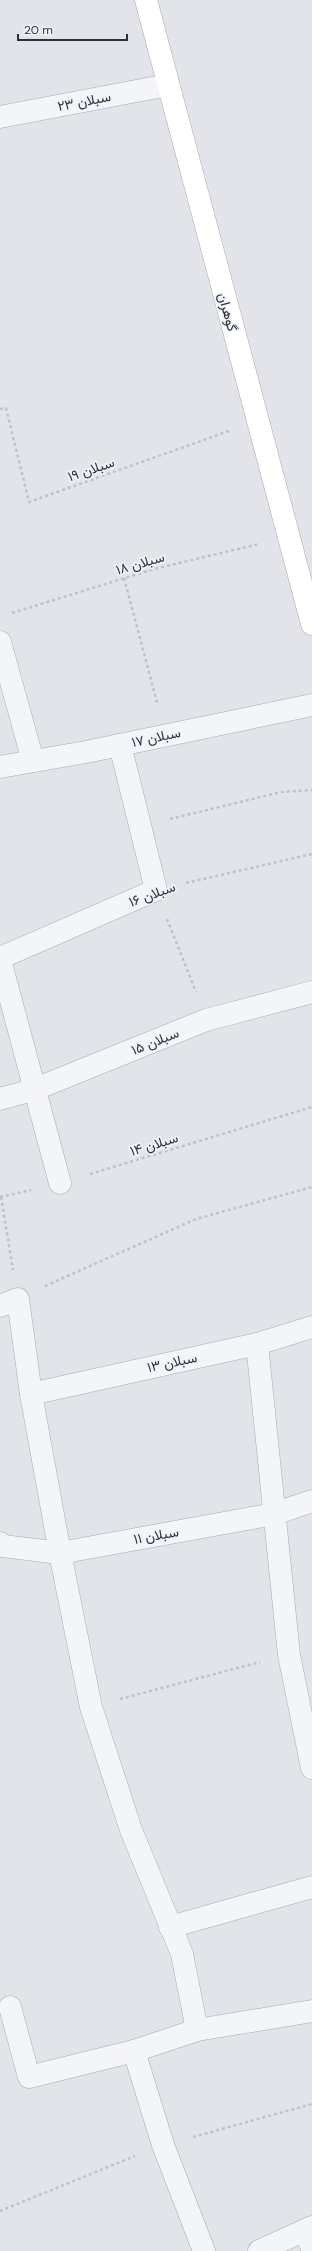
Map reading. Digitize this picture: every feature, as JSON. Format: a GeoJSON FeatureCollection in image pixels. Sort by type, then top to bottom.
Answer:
{"type":"FeatureCollection","features":[{"type":"Feature","properties":{"kind":"street","name":"گوهران"},"geometry":{"type":"LineString","coordinates":[[146,0],[312,624]]}},
{"type":"Feature","properties":{"kind":"street","name":"سبلان ۲۳"},"geometry":{"type":"LineString","coordinates":[[0,117],[168,85]]}},
{"type":"Feature","properties":{"kind":"street"},"geometry":{"type":"LineString","coordinates":[[0,642],[33,761]]}},
{"type":"Feature","properties":{"kind":"street","name":"سبلان ۱۷"},"geometry":{"type":"LineString","coordinates":[[0,767],[120,745],[312,706]]}},
{"type":"Feature","properties":{"kind":"street"},"geometry":{"type":"LineString","coordinates":[[120,745],[156,890]]}},
{"type":"Feature","properties":{"kind":"street","name":"سبلان ۱۶"},"geometry":{"type":"LineString","coordinates":[[0,959],[156,890]]}},
{"type":"Feature","properties":{"kind":"street"},"geometry":{"type":"LineString","coordinates":[[0,959],[60,1184]]}},
{"type":"Feature","properties":{"kind":"street","name":"سبلان ۱۵"},"geometry":{"type":"LineString","coordinates":[[0,1098],[34,1090],[206,1020],[312,992]]}},
{"type":"Feature","properties":{"kind":"street"},"geometry":{"type":"LineString","coordinates":[[9,1302],[31,1394],[60,1553],[91,1707],[131,1830],[182,1954],[197,2030]]}},
{"type":"Feature","properties":{"kind":"street","name":"سبلان ۱۳"},"geometry":{"type":"LineString","coordinates":[[31,1394],[257,1344],[312,1327]]}},
{"type":"Feature","properties":{"kind":"street"},"geometry":{"type":"LineString","coordinates":[[257,1344],[289,1655],[312,1768]]}},
{"type":"Feature","properties":{"kind":"street","name":"سبلان ۱۱"},"geometry":{"type":"LineString","coordinates":[[0,1543],[3,1546],[60,1553],[274,1514],[312,1501]]}},
{"type":"Feature","properties":{"kind":"street"},"geometry":{"type":"LineString","coordinates":[[170,1927],[312,1887]]}},
{"type":"Feature","properties":{"kind":"street"},"geometry":{"type":"LineString","coordinates":[[10,2007],[30,2077],[134,2051],[197,2030],[312,2011]]}},
{"type":"Feature","properties":{"kind":"street"},"geometry":{"type":"LineString","coordinates":[[134,2051],[163,2145],[204,2251]]}},
{"type":"Feature","properties":{"kind":"street"},"geometry":{"type":"LineString","coordinates":[[259,2251],[310,2235]]}},
{"type":"Feature","properties":{"kind":"path","name":"سبلان ۱۹"},"geometry":{"type":"LineString","coordinates":[[0,409],[6,408],[29,502],[257,421]]}},
{"type":"Feature","properties":{"kind":"path","name":"سبلان ۱۸"},"geometry":{"type":"LineString","coordinates":[[7,614],[154,569],[288,538]]}},
{"type":"Feature","properties":{"kind":"path"},"geometry":{"type":"LineString","coordinates":[[124,578],[166,735]]}},
{"type":"Feature","properties":{"kind":"path"},"geometry":{"type":"LineString","coordinates":[[140,826],[281,792],[312,790]]}},
{"type":"Feature","properties":{"kind":"path","name":"سبلان ۱۶"},"geometry":{"type":"LineString","coordinates":[[156,890],[312,854]]}},
{"type":"Feature","properties":{"kind":"path"},"geometry":{"type":"LineString","coordinates":[[156,890],[206,1020]]}},
{"type":"Feature","properties":{"kind":"path","name":"سبلان ۱۴"},"geometry":{"type":"LineString","coordinates":[[1,1197],[60,1184],[312,1106]]}},
{"type":"Feature","properties":{"kind":"path"},"geometry":{"type":"LineString","coordinates":[[1,1197],[9,1302],[196,1219],[312,1187]]}},
{"type":"Feature","properties":{"kind":"path"},"geometry":{"type":"LineString","coordinates":[[91,1707],[289,1655]]}}]}
